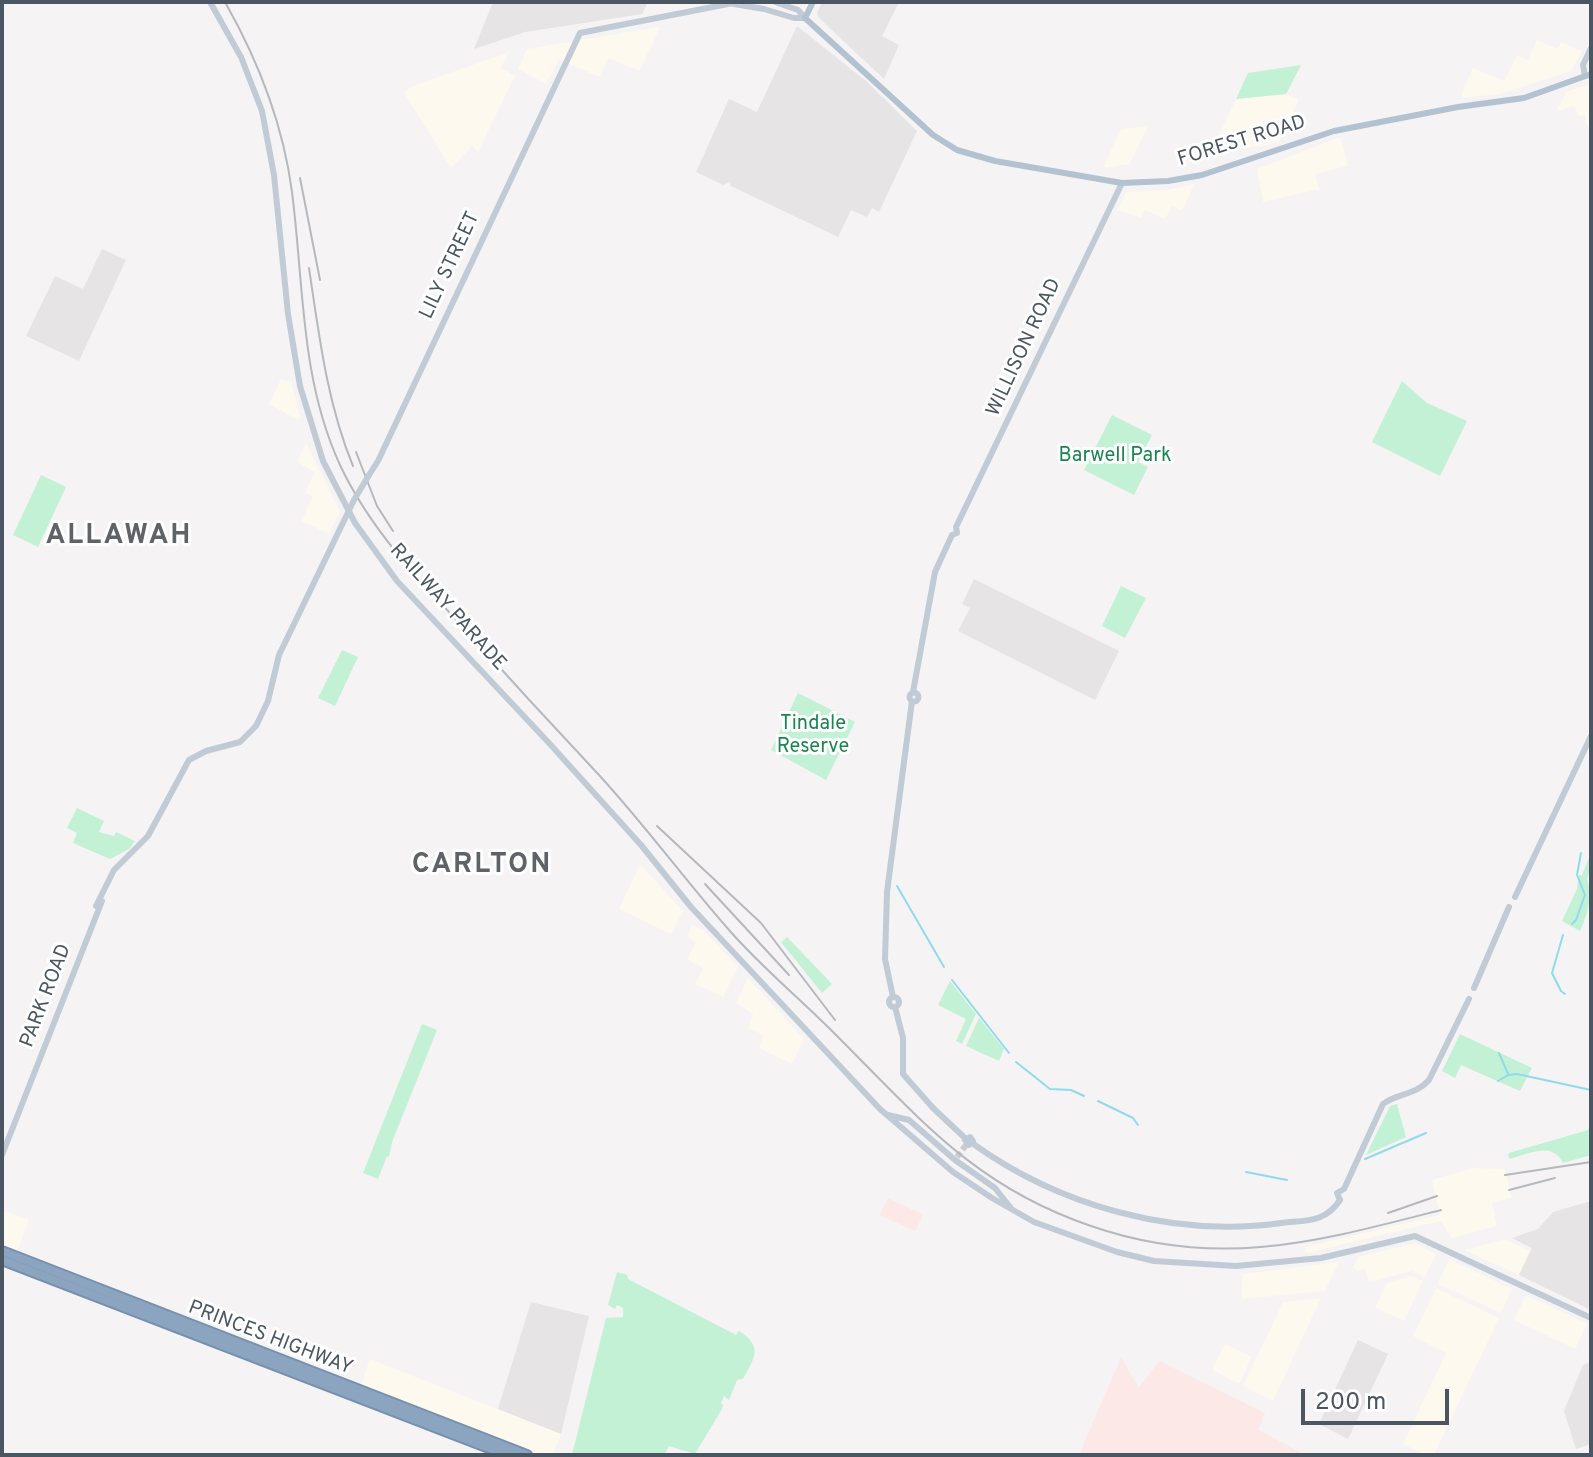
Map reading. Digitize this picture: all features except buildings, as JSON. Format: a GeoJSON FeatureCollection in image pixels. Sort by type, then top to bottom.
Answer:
{"type":"FeatureCollection","features":[{"type":"Feature","properties":{"kind":"highway","name":"PRINCES HIGHWAY"},"geometry":{"type":"LineString","coordinates":[[2,1251],[527,1455]]}},
{"type":"Feature","properties":{"kind":"highway","name":"PRINCES HIGHWAY"},"geometry":{"type":"LineString","coordinates":[[2,1260],[507,1455]]}},
{"type":"Feature","properties":{"kind":"main road","name":"RAILWAY PARADE"},"geometry":{"type":"LineString","coordinates":[[210,2],[241,57],[262,111],[274,175],[288,314],[300,386],[323,461],[348,512],[397,581],[641,845],[691,907],[888,1115],[953,1172],[992,1198],[1034,1222],[1080,1241],[1154,1261],[1236,1266],[1311,1260],[1407,1236],[1420,1237],[1591,1318]]}},
{"type":"Feature","properties":{"kind":"main road","name":"FOREST ROAD"},"geometry":{"type":"LineString","coordinates":[[775,2],[798,10],[926,129],[957,150],[995,161],[1122,183],[1168,181],[1202,175],[1334,131],[1458,107],[1524,98],[1588,75]]}},
{"type":"Feature","properties":{"kind":"main road"},"geometry":{"type":"LineString","coordinates":[[734,3],[805,18],[813,2]]}},
{"type":"Feature","properties":{"kind":"main road","name":"LILY STREET"},"geometry":{"type":"LineString","coordinates":[[240,742],[256,726],[268,701],[279,655],[354,500],[380,457],[580,33],[734,3]]}},
{"type":"Feature","properties":{"kind":"main road"},"geometry":{"type":"LineString","coordinates":[[1588,75],[1583,65],[1591,48]]}},
{"type":"Feature","properties":{"kind":"main road","name":"WILLISON ROAD"},"geometry":{"type":"LineString","coordinates":[[1122,183],[933,580],[913,692],[917,693],[918,699],[912,701],[887,892],[885,959],[893,997],[889,1003],[895,1007],[903,1038],[903,1074],[968,1143],[1006,1167],[1105,1208],[1163,1221],[1220,1227],[1275,1224],[1325,1216],[1340,1200],[1337,1193],[1344,1189],[1383,1104],[1423,1087],[1439,1062],[1469,999],[1476,997],[1474,988],[1509,907],[1508,900],[1515,897],[1591,736]]}},
{"type":"Feature","properties":{"kind":"main road","name":"PARK ROAD"},"geometry":{"type":"LineString","coordinates":[[2,1155],[114,870],[151,830],[189,760],[206,751],[240,742]]}},
{"type":"Feature","properties":{"kind":"main road","name":"RAILWAY PARADE"},"geometry":{"type":"LineString","coordinates":[[888,1115],[909,1120],[992,1186],[1011,1209]]}},
{"type":"Feature","properties":{"kind":"main road"},"geometry":{"type":"LineString","coordinates":[[992,1186],[996,1192],[992,1198]]}},
{"type":"Feature","properties":{"kind":"shaded area"},"geometry":{"type":"Polygon","coordinates":[[[493,2],[648,2],[642,14],[525,32],[474,49],[493,2]]]}},
{"type":"Feature","properties":{"kind":"shaded area"},"geometry":{"type":"Polygon","coordinates":[[[822,2],[899,2],[882,36],[899,45],[884,79],[818,17],[822,2]]]}},
{"type":"Feature","properties":{"kind":"shaded area"},"geometry":{"type":"Polygon","coordinates":[[[797,26],[866,81],[917,131],[879,212],[872,208],[867,217],[851,210],[838,237],[731,186],[730,182],[723,185],[696,172],[729,99],[757,112],[797,26]]]}},
{"type":"Feature","properties":{"kind":"shaded area"},"geometry":{"type":"Polygon","coordinates":[[[660,29],[639,71],[609,58],[599,77],[559,59],[546,84],[518,69],[527,49],[660,29]]]}},
{"type":"Feature","properties":{"kind":"shaded area"},"geometry":{"type":"Polygon","coordinates":[[[1537,40],[1558,49],[1561,42],[1582,51],[1571,71],[1500,94],[1463,98],[1461,95],[1473,68],[1504,81],[1517,55],[1528,60],[1537,40]]]}},
{"type":"Feature","properties":{"kind":"shaded area"},"geometry":{"type":"Polygon","coordinates":[[[509,52],[501,68],[515,76],[478,152],[472,146],[451,168],[404,93],[410,87],[509,52]]]}},
{"type":"Feature","properties":{"kind":"shaded area"},"geometry":{"type":"Polygon","coordinates":[[[1591,84],[1591,125],[1587,126],[1584,115],[1578,116],[1575,106],[1557,111],[1566,92],[1591,84]]]}},
{"type":"Feature","properties":{"kind":"shaded area"},"geometry":{"type":"Polygon","coordinates":[[[1286,94],[1299,99],[1279,141],[1210,153],[1236,99],[1286,94]]]}},
{"type":"Feature","properties":{"kind":"shaded area"},"geometry":{"type":"Polygon","coordinates":[[[1148,126],[1130,164],[1105,168],[1121,129],[1148,126]]]}},
{"type":"Feature","properties":{"kind":"shaded area"},"geometry":{"type":"Polygon","coordinates":[[[1341,138],[1348,166],[1315,174],[1319,189],[1263,202],[1257,169],[1341,138]]]}},
{"type":"Feature","properties":{"kind":"shaded area"},"geometry":{"type":"Polygon","coordinates":[[[1194,184],[1182,211],[1172,206],[1165,219],[1145,210],[1141,218],[1117,210],[1126,192],[1167,190],[1194,184]]]}},
{"type":"Feature","properties":{"kind":"shaded area"},"geometry":{"type":"Polygon","coordinates":[[[102,249],[126,260],[79,361],[26,336],[55,276],[83,289],[102,249]]]}},
{"type":"Feature","properties":{"kind":"shaded area"},"geometry":{"type":"Polygon","coordinates":[[[281,379],[291,382],[301,418],[298,420],[269,404],[281,379]]]}},
{"type":"Feature","properties":{"kind":"shaded area"},"geometry":{"type":"Polygon","coordinates":[[[306,443],[340,512],[329,534],[301,521],[313,497],[305,493],[315,472],[297,462],[306,443]]]}},
{"type":"Feature","properties":{"kind":"shaded area"},"geometry":{"type":"Polygon","coordinates":[[[974,579],[1119,651],[1095,700],[958,631],[970,608],[962,604],[974,579]]]}},
{"type":"Feature","properties":{"kind":"shaded area"},"geometry":{"type":"Polygon","coordinates":[[[640,864],[683,911],[671,934],[619,909],[640,864]]]}},
{"type":"Feature","properties":{"kind":"shaded area"},"geometry":{"type":"Polygon","coordinates":[[[692,925],[703,930],[738,967],[723,997],[695,984],[703,968],[687,959],[696,942],[687,937],[692,925]]]}},
{"type":"Feature","properties":{"kind":"shaded area"},"geometry":{"type":"Polygon","coordinates":[[[748,978],[804,1039],[792,1064],[759,1048],[763,1035],[748,1028],[753,1014],[736,1003],[748,978]]]}},
{"type":"Feature","properties":{"kind":"shaded area"},"geometry":{"type":"Polygon","coordinates":[[[1473,1168],[1505,1169],[1512,1198],[1492,1203],[1497,1226],[1452,1238],[1441,1221],[1306,1253],[1305,1247],[1440,1215],[1432,1180],[1473,1168]]]}},
{"type":"Feature","properties":{"kind":"shaded area"},"geometry":{"type":"Polygon","coordinates":[[[888,1198],[923,1215],[915,1231],[880,1215],[888,1198]]]}},
{"type":"Feature","properties":{"kind":"shaded area"},"geometry":{"type":"Polygon","coordinates":[[[1591,1201],[1591,1310],[1519,1275],[1532,1248],[1512,1238],[1538,1229],[1553,1212],[1591,1201]]]}},
{"type":"Feature","properties":{"kind":"shaded area"},"geometry":{"type":"Polygon","coordinates":[[[2,1210],[29,1220],[17,1252],[2,1246],[2,1210]]]}},
{"type":"Feature","properties":{"kind":"shaded area"},"geometry":{"type":"Polygon","coordinates":[[[1505,1239],[1530,1251],[1519,1275],[1464,1250],[1505,1239]]]}},
{"type":"Feature","properties":{"kind":"shaded area"},"geometry":{"type":"Polygon","coordinates":[[[1415,1243],[1436,1254],[1425,1277],[1412,1271],[1369,1282],[1365,1269],[1352,1269],[1358,1257],[1415,1243]]]}},
{"type":"Feature","properties":{"kind":"shaded area"},"geometry":{"type":"Polygon","coordinates":[[[1449,1259],[1512,1289],[1501,1313],[1438,1284],[1449,1259]]]}},
{"type":"Feature","properties":{"kind":"shaded area"},"geometry":{"type":"Polygon","coordinates":[[[1339,1262],[1325,1291],[1241,1299],[1243,1274],[1339,1262]]]}},
{"type":"Feature","properties":{"kind":"shaded area"},"geometry":{"type":"Polygon","coordinates":[[[1411,1276],[1423,1281],[1404,1321],[1375,1308],[1386,1284],[1411,1276]]]}},
{"type":"Feature","properties":{"kind":"shaded area"},"geometry":{"type":"Polygon","coordinates":[[[1436,1288],[1499,1318],[1434,1455],[1425,1455],[1403,1444],[1446,1353],[1413,1336],[1436,1288]]]}},
{"type":"Feature","properties":{"kind":"shaded area"},"geometry":{"type":"Polygon","coordinates":[[[1526,1295],[1587,1324],[1575,1349],[1514,1320],[1526,1295]]]}},
{"type":"Feature","properties":{"kind":"shaded area"},"geometry":{"type":"Polygon","coordinates":[[[1321,1298],[1273,1401],[1243,1386],[1283,1302],[1321,1298]]]}},
{"type":"Feature","properties":{"kind":"shaded area"},"geometry":{"type":"Polygon","coordinates":[[[531,1302],[589,1316],[561,1434],[498,1409],[531,1302]]]}},
{"type":"Feature","properties":{"kind":"shaded area"},"geometry":{"type":"Polygon","coordinates":[[[1358,1340],[1388,1354],[1348,1439],[1319,1424],[1358,1340]]]}},
{"type":"Feature","properties":{"kind":"shaded area"},"geometry":{"type":"Polygon","coordinates":[[[1225,1344],[1252,1357],[1239,1384],[1212,1370],[1225,1344]]]}},
{"type":"Feature","properties":{"kind":"shaded area"},"geometry":{"type":"Polygon","coordinates":[[[1121,1358],[1139,1388],[1159,1361],[1265,1413],[1258,1430],[1300,1452],[1298,1455],[1079,1455],[1121,1358]]]}},
{"type":"Feature","properties":{"kind":"shaded area"},"geometry":{"type":"Polygon","coordinates":[[[370,1359],[561,1434],[553,1455],[542,1455],[361,1385],[370,1359]]]}},
{"type":"Feature","properties":{"kind":"shaded area"},"geometry":{"type":"Polygon","coordinates":[[[1591,1362],[1591,1444],[1576,1449],[1564,1411],[1583,1365],[1591,1362]]]}},
{"type":"Feature","properties":{"kind":"green space"},"geometry":{"type":"Polygon","coordinates":[[[1301,65],[1286,94],[1236,99],[1248,73],[1301,65]]]}},
{"type":"Feature","properties":{"kind":"green space"},"geometry":{"type":"Polygon","coordinates":[[[1402,381],[1427,403],[1467,421],[1440,476],[1372,442],[1402,381]]]}},
{"type":"Feature","properties":{"kind":"green space","name":"Barwell Park"},"geometry":{"type":"Polygon","coordinates":[[[1112,415],[1152,435],[1138,462],[1148,467],[1134,495],[1084,470],[1112,415]]]}},
{"type":"Feature","properties":{"kind":"green space"},"geometry":{"type":"Polygon","coordinates":[[[41,475],[66,487],[38,547],[13,535],[41,475]]]}},
{"type":"Feature","properties":{"kind":"green space"},"geometry":{"type":"Polygon","coordinates":[[[1121,586],[1146,598],[1125,638],[1102,626],[1121,586]]]}},
{"type":"Feature","properties":{"kind":"green space"},"geometry":{"type":"Polygon","coordinates":[[[342,650],[358,657],[335,706],[318,698],[342,650]]]}},
{"type":"Feature","properties":{"kind":"green space","name":"Tindale Reserve"},"geometry":{"type":"Polygon","coordinates":[[[798,693],[855,722],[826,780],[771,750],[798,693]]]}},
{"type":"Feature","properties":{"kind":"green space"},"geometry":{"type":"Polygon","coordinates":[[[77,808],[104,821],[99,832],[114,836],[116,832],[135,841],[129,849],[110,859],[73,843],[77,833],[67,828],[77,808]]]}},
{"type":"Feature","properties":{"kind":"green space"},"geometry":{"type":"Polygon","coordinates":[[[1591,853],[1587,879],[1589,905],[1580,931],[1562,921],[1577,889],[1579,875],[1582,875],[1591,853]]]}},
{"type":"Feature","properties":{"kind":"green space"},"geometry":{"type":"Polygon","coordinates":[[[787,937],[832,984],[822,993],[781,942],[787,937]]]}},
{"type":"Feature","properties":{"kind":"green space"},"geometry":{"type":"Polygon","coordinates":[[[950,981],[976,1014],[962,1044],[956,1041],[966,1019],[938,1005],[950,981]]]}},
{"type":"Feature","properties":{"kind":"green space"},"geometry":{"type":"Polygon","coordinates":[[[979,1018],[1004,1049],[999,1061],[966,1046],[979,1018]]]}},
{"type":"Feature","properties":{"kind":"green space"},"geometry":{"type":"Polygon","coordinates":[[[422,1024],[437,1030],[378,1179],[363,1173],[422,1024]]]}},
{"type":"Feature","properties":{"kind":"green space"},"geometry":{"type":"Polygon","coordinates":[[[1460,1034],[1532,1068],[1520,1091],[1461,1065],[1455,1078],[1442,1071],[1460,1034]]]}},
{"type":"Feature","properties":{"kind":"green space"},"geometry":{"type":"Polygon","coordinates":[[[1397,1104],[1406,1137],[1366,1155],[1390,1106],[1397,1104]]]}},
{"type":"Feature","properties":{"kind":"green space"},"geometry":{"type":"Polygon","coordinates":[[[1591,1123],[1591,1155],[1563,1163],[1553,1152],[1546,1151],[1510,1159],[1508,1156],[1509,1153],[1588,1130],[1591,1123]]]}},
{"type":"Feature","properties":{"kind":"green space"},"geometry":{"type":"Polygon","coordinates":[[[617,1272],[736,1335],[739,1331],[754,1347],[747,1372],[743,1379],[737,1380],[729,1400],[724,1396],[722,1409],[695,1454],[669,1446],[664,1455],[572,1455],[606,1318],[623,1317],[623,1308],[617,1305],[615,1309],[608,1305],[617,1272]]]}},
{"type":"Feature","properties":{"kind":"waterway"},"geometry":{"type":"LineString","coordinates":[[1572,924],[1585,895],[1577,875],[1581,853]]}},
{"type":"Feature","properties":{"kind":"waterway"},"geometry":{"type":"LineString","coordinates":[[897,886],[944,967]]}},
{"type":"Feature","properties":{"kind":"waterway"},"geometry":{"type":"LineString","coordinates":[[1563,935],[1552,973],[1565,994]]}},
{"type":"Feature","properties":{"kind":"waterway"},"geometry":{"type":"LineString","coordinates":[[952,980],[1009,1053]]}},
{"type":"Feature","properties":{"kind":"waterway"},"geometry":{"type":"LineString","coordinates":[[1499,1053],[1508,1074]]}},
{"type":"Feature","properties":{"kind":"waterway"},"geometry":{"type":"LineString","coordinates":[[1016,1062],[1050,1089],[1071,1090],[1084,1096]]}},
{"type":"Feature","properties":{"kind":"waterway"},"geometry":{"type":"LineString","coordinates":[[1498,1081],[1517,1074],[1591,1090]]}},
{"type":"Feature","properties":{"kind":"waterway"},"geometry":{"type":"LineString","coordinates":[[1098,1101],[1133,1118],[1138,1125]]}},
{"type":"Feature","properties":{"kind":"waterway"},"geometry":{"type":"LineString","coordinates":[[1365,1159],[1426,1133]]}},
{"type":"Feature","properties":{"kind":"waterway"},"geometry":{"type":"LineString","coordinates":[[1246,1172],[1287,1180]]}},
{"type":"Feature","properties":{"kind":"tunnel"},"geometry":{"type":"LineString","coordinates":[[957,1157],[966,1145]]}},
{"type":"Feature","properties":{"kind":"railway"},"geometry":{"type":"LineString","coordinates":[[225,2],[259,70],[283,142],[292,192],[310,365],[327,432],[352,488],[379,530],[411,570],[616,794],[712,911],[755,958],[953,1148],[1015,1192],[1091,1226],[1182,1247],[1225,1249],[1309,1241],[1441,1210]]}},
{"type":"Feature","properties":{"kind":"railway"},"geometry":{"type":"LineString","coordinates":[[300,178],[320,280]]}},
{"type":"Feature","properties":{"kind":"railway"},"geometry":{"type":"LineString","coordinates":[[309,268],[330,393],[353,466]]}},
{"type":"Feature","properties":{"kind":"railway"},"geometry":{"type":"LineString","coordinates":[[356,452],[377,506],[393,531]]}},
{"type":"Feature","properties":{"kind":"railway"},"geometry":{"type":"LineString","coordinates":[[657,826],[761,923],[835,1020]]}},
{"type":"Feature","properties":{"kind":"railway"},"geometry":{"type":"LineString","coordinates":[[705,884],[789,975]]}},
{"type":"Feature","properties":{"kind":"railway"},"geometry":{"type":"LineString","coordinates":[[1505,1175],[1591,1162]]}},
{"type":"Feature","properties":{"kind":"railway"},"geometry":{"type":"LineString","coordinates":[[1509,1190],[1555,1178]]}},
{"type":"Feature","properties":{"kind":"railway"},"geometry":{"type":"LineString","coordinates":[[1388,1213],[1437,1196]]}},
{"type":"Feature","properties":{"kind":"district","name":"ALLAWAH"},"geometry":{"type":"Point","coordinates":[119,537]}},
{"type":"Feature","properties":{"kind":"district","name":"CARLTON"},"geometry":{"type":"Point","coordinates":[482,866]}}]}
